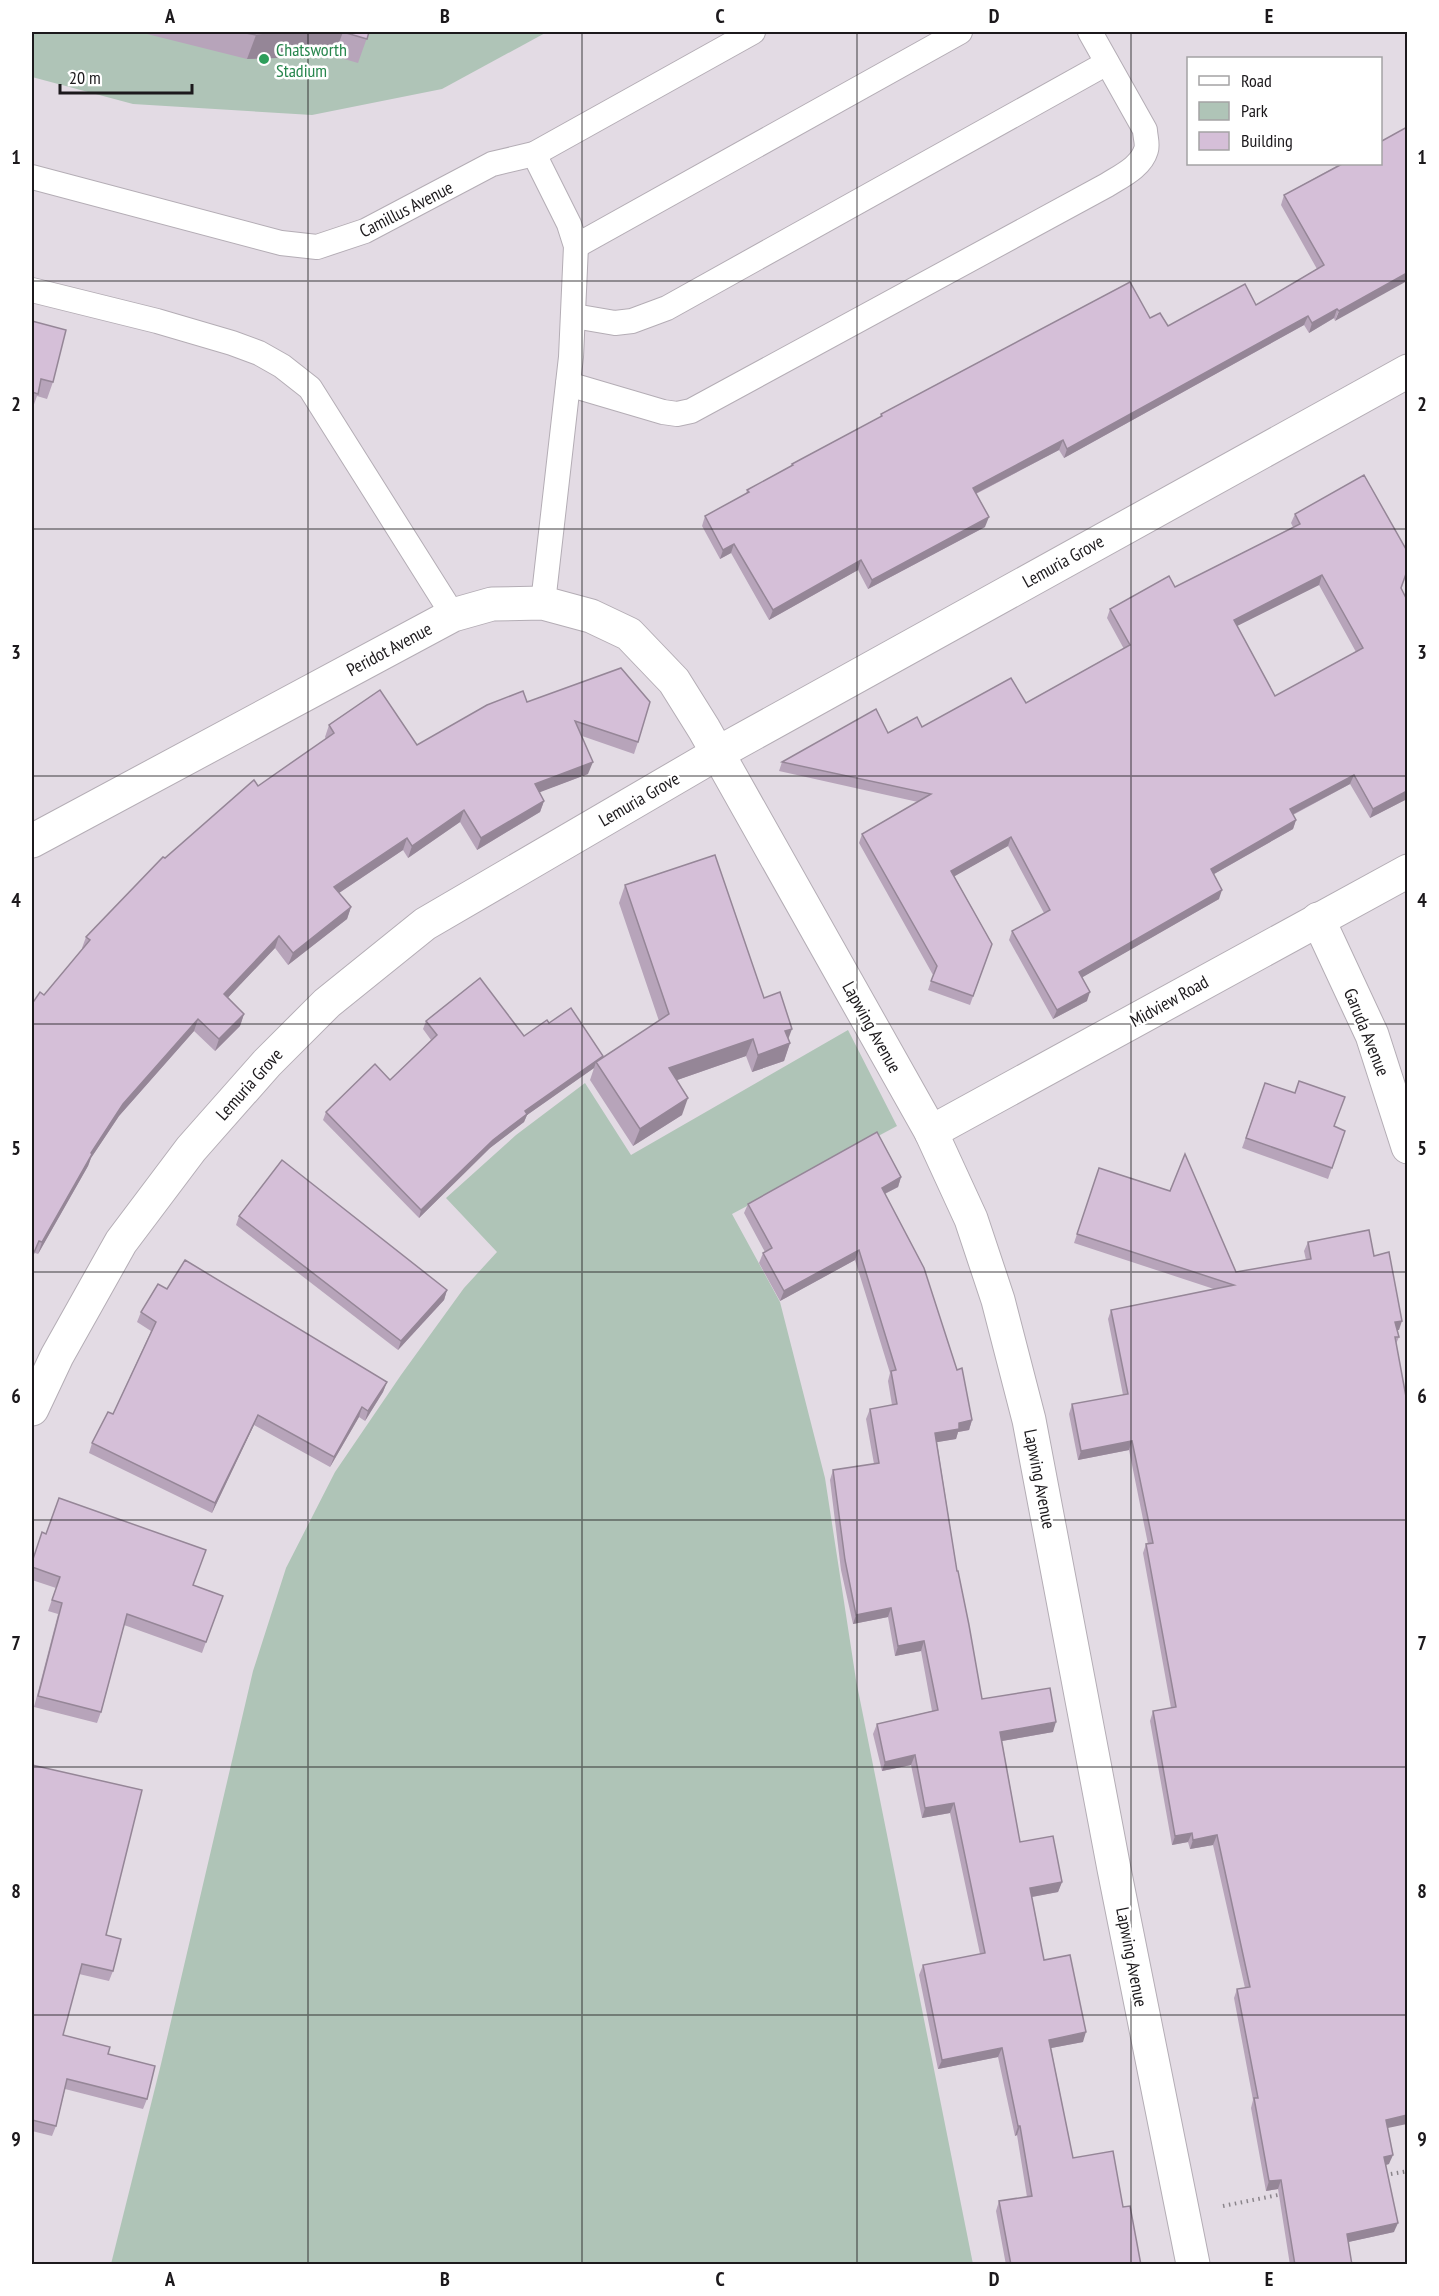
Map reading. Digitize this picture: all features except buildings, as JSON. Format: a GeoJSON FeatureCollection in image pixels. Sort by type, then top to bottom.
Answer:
{"type":"FeatureCollection","features":[{"type":"Feature","properties":{"kind":"street","name":"Lemuria Grove"},"geometry":{"type":"LineString","coordinates":[[32,1409],[57,1356],[122,1242],[191,1149],[267,1063],[327,1003],[425,924],[717,753],[1407,371]]}},
{"type":"Feature","properties":{"kind":"street","name":"Peridot Avenue"},"geometry":{"type":"LineString","coordinates":[[32,841],[453,615],[492,604],[543,603],[591,616],[629,634],[674,681],[717,753]]}},
{"type":"Feature","properties":{"kind":"street","name":"Lapwing Avenue"},"geometry":{"type":"LineString","coordinates":[[717,753],[931,1132],[971,1219],[998,1300],[1029,1420],[1114,1869],[1193,2265]]}},
{"type":"Feature","properties":{"kind":"street","name":"Midview Road"},"geometry":{"type":"LineString","coordinates":[[931,1132],[1407,871]]}},
{"type":"Feature","properties":{"kind":"street","name":"Garuda Avenue"},"geometry":{"type":"LineString","coordinates":[[1318,919],[1372,1035],[1407,1147]]}},
{"type":"Feature","properties":{"kind":"lane","name":"Camillus Avenue"},"geometry":{"type":"LineString","coordinates":[[32,177],[281,243],[317,247],[365,231],[492,165],[534,154],[753,32]]}},
{"type":"Feature","properties":{"kind":"lane"},"geometry":{"type":"LineString","coordinates":[[576,246],[960,32]]}},
{"type":"Feature","properties":{"kind":"lane"},"geometry":{"type":"LineString","coordinates":[[568,384],[663,412],[677,414],[691,411],[1107,185],[1139,162],[1147,148],[1145,130],[1089,32]]}},
{"type":"Feature","properties":{"kind":"lane"},"geometry":{"type":"LineString","coordinates":[[573,316],[615,323],[632,321],[667,308],[1107,63]]}},
{"type":"Feature","properties":{"kind":"lane"},"geometry":{"type":"LineString","coordinates":[[534,154],[569,224],[576,246],[568,384],[543,603]]}},
{"type":"Feature","properties":{"kind":"lane"},"geometry":{"type":"LineString","coordinates":[[32,290],[157,321],[232,343],[259,353],[282,366],[310,388],[453,615]]}},
{"type":"Feature","properties":{"kind":"path"},"geometry":{"type":"LineString","coordinates":[[1374,2177],[1407,2171]]}},
{"type":"Feature","properties":{"kind":"path"},"geometry":{"type":"LineString","coordinates":[[1183,2214],[1284,2194]]}},
{"type":"Feature","properties":{"kind":"green space","name":"Chatsworth Stadium"},"geometry":{"type":"Polygon","coordinates":[[[32,32],[547,32],[442,89],[312,115],[133,104],[32,77],[32,32]]]}},
{"type":"Feature","properties":{"kind":"green space"},"geometry":{"type":"Polygon","coordinates":[[[848,1030],[897,1126],[732,1214],[780,1302],[825,1478],[856,1680],[973,2264],[111,2264],[161,2064],[253,1671],[286,1568],[335,1472],[464,1288],[497,1252],[446,1198],[516,1135],[585,1083],[631,1155],[848,1030]]]}},
{"type":"Feature","properties":{"kind":"place","name":"Chatsworth Stadium"},"geometry":{"type":"Point","coordinates":[264,59]}}]}
